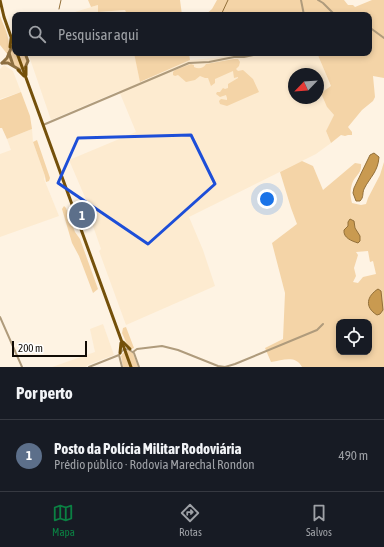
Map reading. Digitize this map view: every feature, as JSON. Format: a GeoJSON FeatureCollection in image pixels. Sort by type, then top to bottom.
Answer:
{"type":"FeatureCollection","features":[{"type":"Feature","properties":{"kind":"main road"},"geometry":{"type":"LineString","coordinates":[[0,0],[1,9],[12,40]]}},
{"type":"Feature","properties":{"kind":"main road"},"geometry":{"type":"LineString","coordinates":[[1,64],[9,53],[10,36]]}},
{"type":"Feature","properties":{"kind":"main road"},"geometry":{"type":"LineString","coordinates":[[9,53],[14,66],[26,78]]}},
{"type":"Feature","properties":{"kind":"main road"},"geometry":{"type":"LineString","coordinates":[[18,56],[131,367]]}},
{"type":"Feature","properties":{"kind":"main road"},"geometry":{"type":"LineString","coordinates":[[18,70],[24,68],[28,61],[27,56]]}},
{"type":"Feature","properties":{"kind":"main road"},"geometry":{"type":"LineString","coordinates":[[1,64],[14,66]]}},
{"type":"Feature","properties":{"kind":"main road"},"geometry":{"type":"LineString","coordinates":[[121,341],[131,350]]}},
{"type":"Feature","properties":{"kind":"main road"},"geometry":{"type":"LineString","coordinates":[[119,354],[121,341]]}},
{"type":"Feature","properties":{"kind":"street"},"geometry":{"type":"LineString","coordinates":[[301,0],[303,12]]}},
{"type":"Feature","properties":{"kind":"street"},"geometry":{"type":"LineString","coordinates":[[318,0],[332,12]]}},
{"type":"Feature","properties":{"kind":"street"},"geometry":{"type":"LineString","coordinates":[[372,28],[384,38]]}},
{"type":"Feature","properties":{"kind":"street"},"geometry":{"type":"LineString","coordinates":[[43,125],[185,64],[249,56]]}},
{"type":"Feature","properties":{"kind":"street"},"geometry":{"type":"LineString","coordinates":[[0,317],[22,367]]}},
{"type":"Feature","properties":{"kind":"street"},"geometry":{"type":"LineString","coordinates":[[89,367],[119,354],[124,350],[162,346],[178,350],[214,365],[224,367],[235,364],[317,330],[323,324]]}},
{"type":"Feature","properties":{"kind":"street"},"geometry":{"type":"LineString","coordinates":[[131,350],[139,367]]}},
{"type":"Feature","properties":{"kind":"street"},"geometry":{"type":"LineString","coordinates":[[119,354],[122,367]]}},
{"type":"Feature","properties":{"kind":"highlighted area"},"geometry":{"type":"Polygon","coordinates":[[[191,135],[215,184],[148,244],[58,183],[78,138],[191,135]]]}},
{"type":"Feature","properties":{"kind":"shaded area"},"geometry":{"type":"Polygon","coordinates":[[[88,0],[180,0],[182,12],[126,12],[125,10],[98,12],[98,5],[91,7],[88,0]]]}},
{"type":"Feature","properties":{"kind":"shaded area"},"geometry":{"type":"Polygon","coordinates":[[[217,0],[344,0],[348,5],[353,5],[355,7],[372,0],[384,0],[384,78],[373,76],[375,97],[348,127],[352,132],[352,135],[341,135],[331,143],[326,131],[334,115],[327,107],[324,100],[324,91],[331,86],[318,56],[372,56],[372,12],[208,12],[217,0]]]}},
{"type":"Feature","properties":{"kind":"shaded area"},"geometry":{"type":"Polygon","coordinates":[[[98,5],[98,12],[75,12],[98,5]]]}},
{"type":"Feature","properties":{"kind":"shaded area"},"geometry":{"type":"Polygon","coordinates":[[[125,10],[126,12],[98,12],[125,10]]]}},
{"type":"Feature","properties":{"kind":"shaded area"},"geometry":{"type":"Polygon","coordinates":[[[0,16],[9,40],[8,55],[0,45],[0,16]]]}},
{"type":"Feature","properties":{"kind":"shaded area"},"geometry":{"type":"Polygon","coordinates":[[[12,47],[12,56],[26,56],[26,66],[21,69],[4,62],[12,47]]]}},
{"type":"Feature","properties":{"kind":"shaded area"},"geometry":{"type":"Polygon","coordinates":[[[29,56],[135,56],[141,82],[190,60],[225,56],[318,56],[323,68],[288,68],[288,104],[324,104],[324,70],[331,86],[327,107],[334,115],[326,131],[331,143],[316,154],[189,217],[203,250],[215,286],[126,325],[99,251],[101,249],[85,203],[87,202],[69,160],[136,132],[119,91],[51,120],[29,56]]]}},
{"type":"Feature","properties":{"kind":"shaded area"},"geometry":{"type":"Polygon","coordinates":[[[135,56],[189,56],[190,60],[140,82],[135,56]]]}},
{"type":"Feature","properties":{"kind":"shaded area"},"geometry":{"type":"Polygon","coordinates":[[[238,59],[240,62],[236,69],[238,71],[243,70],[253,79],[259,92],[227,106],[220,104],[219,101],[221,99],[227,100],[226,95],[220,97],[216,94],[223,88],[228,88],[228,84],[238,78],[234,78],[233,71],[215,79],[215,83],[211,86],[208,78],[200,76],[195,80],[186,82],[178,75],[173,75],[175,70],[191,64],[194,65],[194,67],[200,68],[206,64],[238,59]]]}},
{"type":"Feature","properties":{"kind":"shaded area"},"geometry":{"type":"Polygon","coordinates":[[[4,65],[13,71],[21,92],[0,99],[0,69],[4,65]]]}},
{"type":"Feature","properties":{"kind":"shaded area"},"geometry":{"type":"Polygon","coordinates":[[[21,92],[30,116],[32,129],[7,139],[2,128],[0,128],[0,100],[21,92]]]}},
{"type":"Feature","properties":{"kind":"shaded area"},"geometry":{"type":"Polygon","coordinates":[[[32,129],[33,142],[45,176],[44,179],[59,216],[0,237],[0,154],[11,150],[7,139],[32,129]]]}},
{"type":"Feature","properties":{"kind":"shaded area"},"geometry":{"type":"Polygon","coordinates":[[[37,140],[50,178],[49,181],[46,182],[33,142],[37,140]]]}},
{"type":"Feature","properties":{"kind":"shaded area"},"geometry":{"type":"Polygon","coordinates":[[[374,153],[379,157],[377,167],[364,189],[361,200],[356,201],[353,193],[354,188],[370,155],[374,153]]]}},
{"type":"Feature","properties":{"kind":"shaded area"},"geometry":{"type":"Polygon","coordinates":[[[302,161],[313,166],[323,190],[355,163],[361,164],[360,170],[353,181],[350,193],[352,203],[361,205],[366,204],[380,175],[384,162],[384,367],[302,367],[296,361],[289,359],[271,362],[265,348],[283,339],[285,293],[272,243],[297,224],[280,172],[302,161]],[[368,251],[356,252],[358,255],[354,268],[356,276],[353,282],[358,283],[363,277],[376,274],[373,261],[370,262],[368,251]]]}},
{"type":"Feature","properties":{"kind":"shaded area"},"geometry":{"type":"Polygon","coordinates":[[[64,206],[75,232],[80,239],[98,289],[93,293],[79,256],[72,243],[62,209],[64,206]]]}},
{"type":"Feature","properties":{"kind":"shaded area"},"geometry":{"type":"Polygon","coordinates":[[[350,219],[354,221],[355,228],[360,236],[360,241],[358,243],[348,239],[344,233],[350,219]]]}},
{"type":"Feature","properties":{"kind":"shaded area"},"geometry":{"type":"Polygon","coordinates":[[[378,289],[381,291],[383,310],[377,315],[370,309],[368,302],[371,295],[378,289]]]}},
{"type":"Feature","properties":{"kind":"shaded area"},"geometry":{"type":"Polygon","coordinates":[[[103,324],[114,355],[86,367],[52,367],[95,352],[90,329],[103,324]]]}},
{"type":"Feature","properties":{"kind":"shaded area"},"geometry":{"type":"Polygon","coordinates":[[[126,327],[134,348],[131,349],[122,333],[123,328],[126,327]]]}},
{"type":"Feature","properties":{"kind":"shaded area"},"geometry":{"type":"Polygon","coordinates":[[[128,350],[133,353],[138,367],[123,367],[121,356],[128,350]]]}},
{"type":"Feature","properties":{"kind":"waterway"},"geometry":{"type":"LineString","coordinates":[[59,9],[61,0]]}},
{"type":"Feature","properties":{"kind":"waterway"},"geometry":{"type":"LineString","coordinates":[[222,12],[228,0]]}},
{"type":"Feature","properties":{"kind":"place","name":"Posto da Polícia Militar Rodoviária"},"geometry":{"type":"Point","coordinates":[82,215]}}]}
